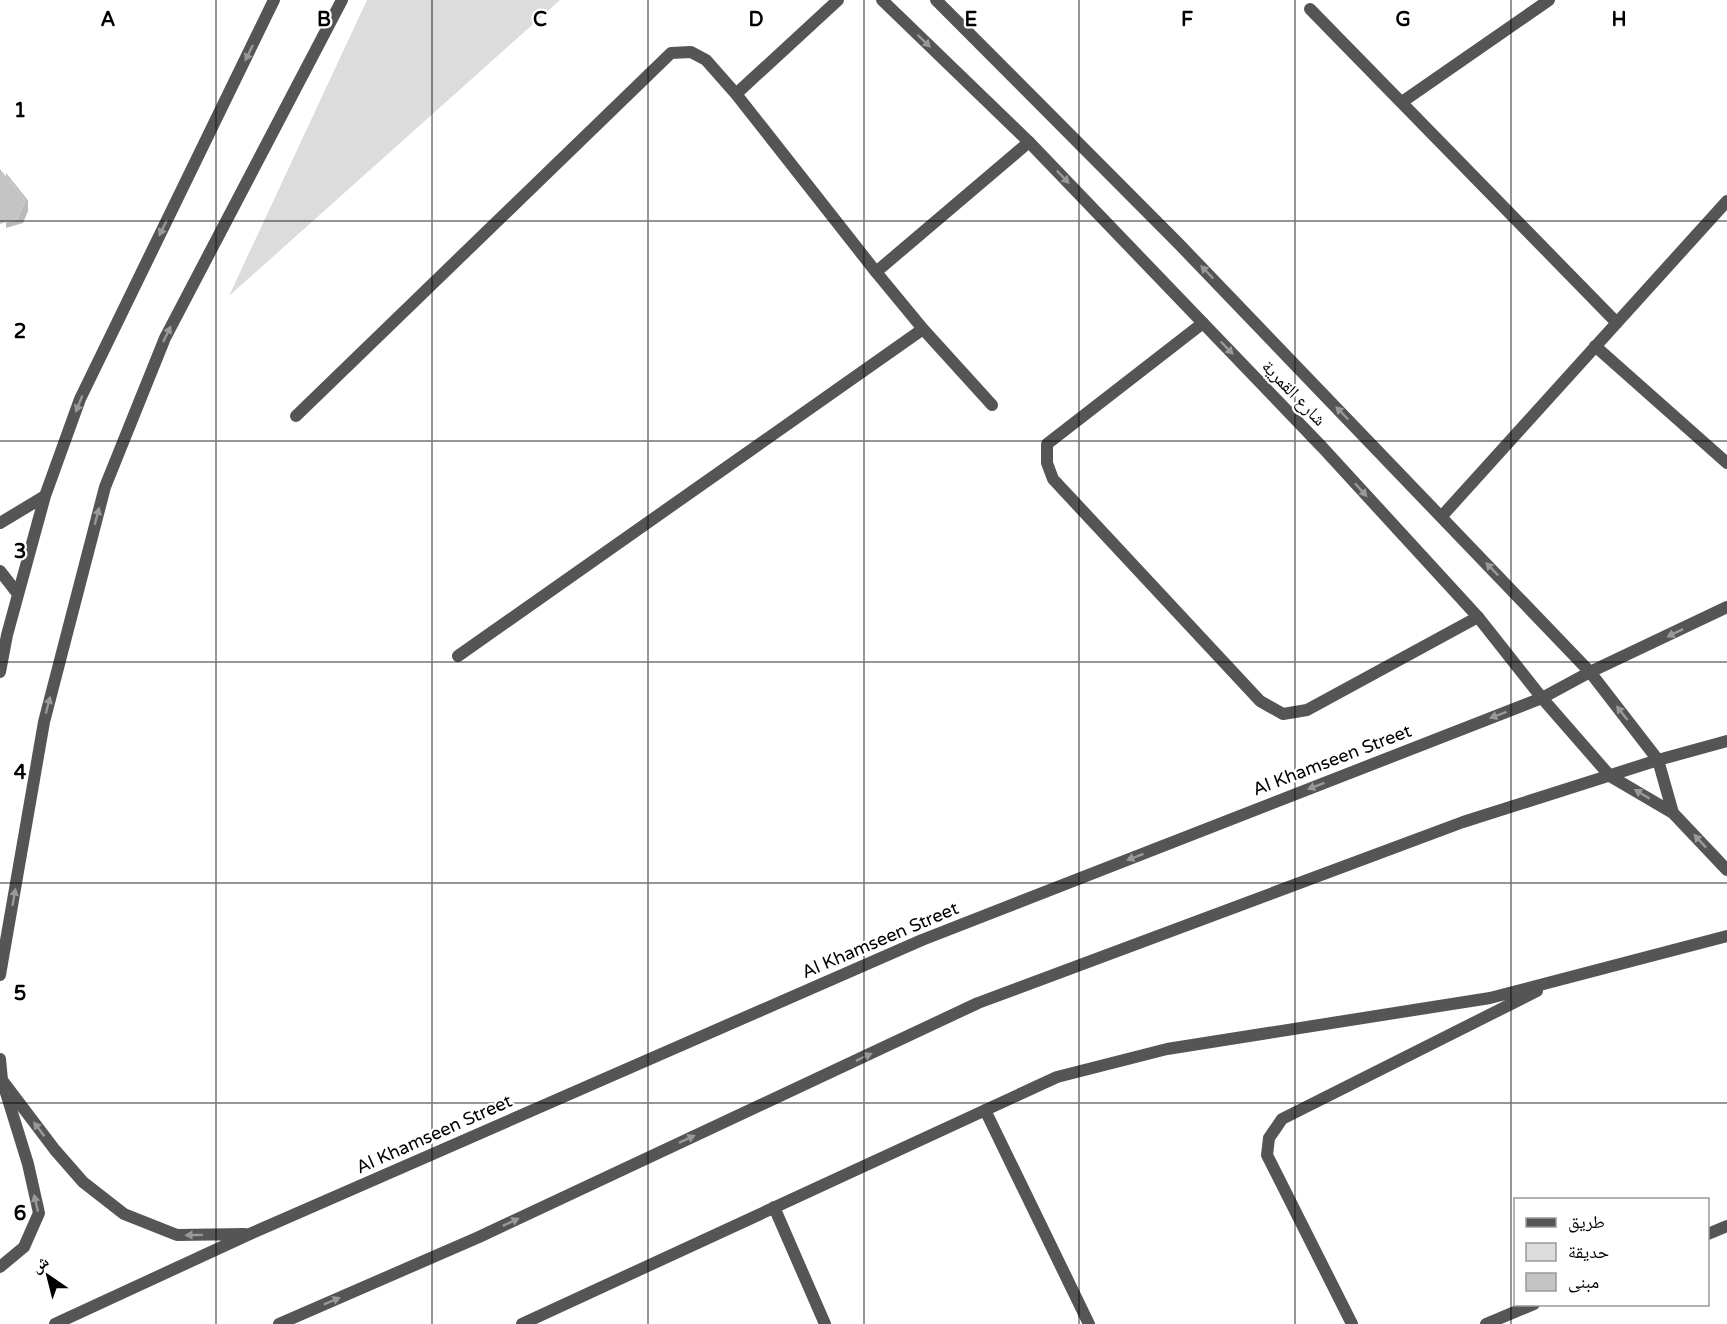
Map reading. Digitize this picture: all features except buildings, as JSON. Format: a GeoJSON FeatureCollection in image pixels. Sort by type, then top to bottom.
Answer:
{"type":"FeatureCollection","features":[{"type":"Feature","properties":{"kind":"street"},"geometry":{"type":"LineString","coordinates":[[0,672],[18,594],[45,496],[80,399],[274,0]]}},
{"type":"Feature","properties":{"kind":"street"},"geometry":{"type":"LineString","coordinates":[[0,975],[44,722],[105,487],[165,338],[342,0]]}},
{"type":"Feature","properties":{"kind":"street"},"geometry":{"type":"LineString","coordinates":[[736,94],[838,0]]}},
{"type":"Feature","properties":{"kind":"street","name":"شارع القمرية"},"geometry":{"type":"LineString","coordinates":[[882,0],[1029,142],[1323,448],[1478,617],[1542,698],[1610,776],[1673,813],[1727,870]]}},
{"type":"Feature","properties":{"kind":"street"},"geometry":{"type":"LineString","coordinates":[[1402,102],[1549,0]]}},
{"type":"Feature","properties":{"kind":"street"},"geometry":{"type":"LineString","coordinates":[[939,1],[1178,243],[1590,672],[1658,760]]}},
{"type":"Feature","properties":{"kind":"street"},"geometry":{"type":"LineString","coordinates":[[1310,9],[1617,323]]}},
{"type":"Feature","properties":{"kind":"street"},"geometry":{"type":"LineString","coordinates":[[296,416],[671,53],[691,52],[706,60],[736,94],[876,272],[992,405]]}},
{"type":"Feature","properties":{"kind":"street"},"geometry":{"type":"LineString","coordinates":[[876,272],[1029,142]]}},
{"type":"Feature","properties":{"kind":"street"},"geometry":{"type":"LineString","coordinates":[[1442,516],[1727,201]]}},
{"type":"Feature","properties":{"kind":"street"},"geometry":{"type":"LineString","coordinates":[[1203,323],[1047,444],[1047,463],[1053,479],[1260,701],[1282,714],[1307,710],[1478,617]]}},
{"type":"Feature","properties":{"kind":"street"},"geometry":{"type":"LineString","coordinates":[[458,656],[923,328]]}},
{"type":"Feature","properties":{"kind":"street"},"geometry":{"type":"LineString","coordinates":[[1595,346],[1727,463]]}},
{"type":"Feature","properties":{"kind":"street"},"geometry":{"type":"LineString","coordinates":[[0,523],[45,496]]}},
{"type":"Feature","properties":{"kind":"street"},"geometry":{"type":"LineString","coordinates":[[0,570],[18,594]]}},
{"type":"Feature","properties":{"kind":"street","name":"Al Khamseen Street"},"geometry":{"type":"LineString","coordinates":[[54,1324],[252,1233],[922,940],[1542,698],[1590,672],[1727,607]]}},
{"type":"Feature","properties":{"kind":"street"},"geometry":{"type":"LineString","coordinates":[[279,1324],[479,1237],[978,1003],[1463,822],[1658,760],[1727,741]]}},
{"type":"Feature","properties":{"kind":"street","name":"شارع القمرية"},"geometry":{"type":"LineString","coordinates":[[1658,760],[1673,813]]}},
{"type":"Feature","properties":{"kind":"street"},"geometry":{"type":"LineString","coordinates":[[522,1324],[1058,1077],[1167,1049],[1490,998],[1727,936]]}},
{"type":"Feature","properties":{"kind":"street"},"geometry":{"type":"LineString","coordinates":[[1352,1324],[1267,1155],[1269,1138],[1282,1119],[1560,979]]}},
{"type":"Feature","properties":{"kind":"street"},"geometry":{"type":"LineString","coordinates":[[0,1059],[2,1080],[28,1164],[39,1213],[24,1246],[0,1267]]}},
{"type":"Feature","properties":{"kind":"street"},"geometry":{"type":"LineString","coordinates":[[2,1080],[55,1150],[83,1182],[124,1214],[177,1235],[252,1233]]}},
{"type":"Feature","properties":{"kind":"street"},"geometry":{"type":"LineString","coordinates":[[985,1110],[1089,1324]]}},
{"type":"Feature","properties":{"kind":"street"},"geometry":{"type":"LineString","coordinates":[[774,1207],[825,1324]]}},
{"type":"Feature","properties":{"kind":"street"},"geometry":{"type":"LineString","coordinates":[[1709,1233],[1727,1226]]}},
{"type":"Feature","properties":{"kind":"street"},"geometry":{"type":"LineString","coordinates":[[1486,1324],[1531,1306]]}},
{"type":"Feature","properties":{"kind":"green space"},"geometry":{"type":"Polygon","coordinates":[[[367,0],[560,0],[229,296],[367,0]]]}}]}
